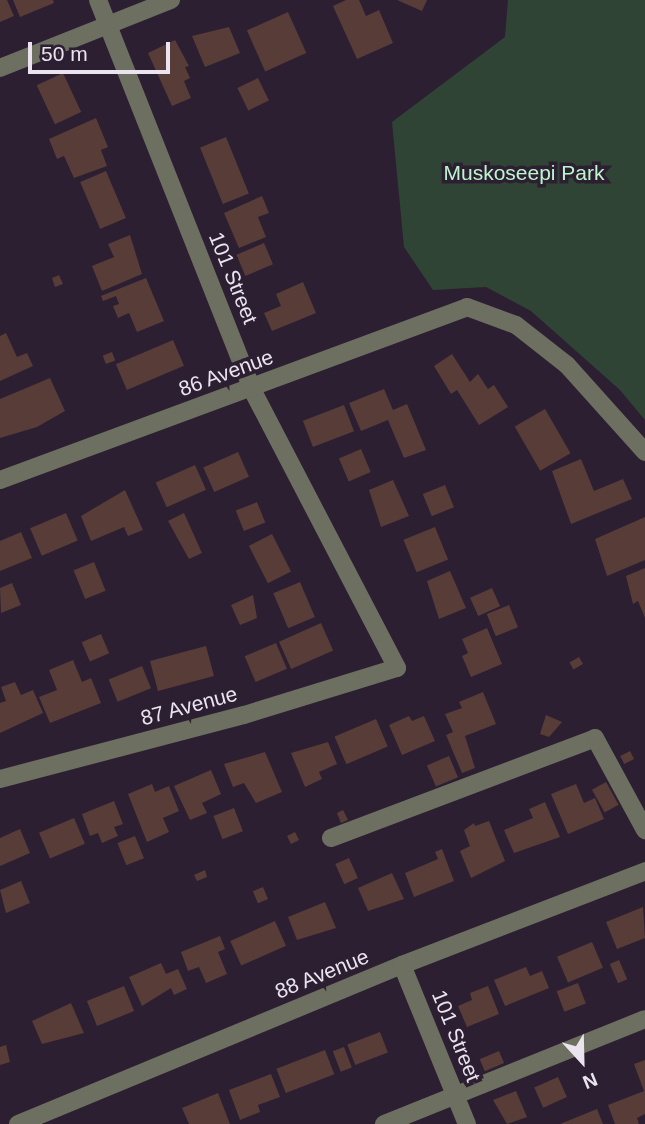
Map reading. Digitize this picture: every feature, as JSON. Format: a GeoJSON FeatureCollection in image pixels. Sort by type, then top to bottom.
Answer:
{"type":"FeatureCollection","features":[{"type":"Feature","properties":{"kind":"street","name":"101 Street"},"geometry":{"type":"LineString","coordinates":[[98,0],[252,389],[397,668],[389,673]]}},
{"type":"Feature","properties":{"kind":"street"},"geometry":{"type":"LineString","coordinates":[[0,68],[171,0]]}},
{"type":"Feature","properties":{"kind":"street","name":"86 Avenue"},"geometry":{"type":"LineString","coordinates":[[0,480],[252,389],[467,307],[516,325],[568,365],[645,452]]}},
{"type":"Feature","properties":{"kind":"street","name":"87 Avenue"},"geometry":{"type":"LineString","coordinates":[[0,779],[389,673]]}},
{"type":"Feature","properties":{"kind":"street"},"geometry":{"type":"LineString","coordinates":[[331,838],[595,738],[645,831]]}},
{"type":"Feature","properties":{"kind":"street","name":"88 Avenue"},"geometry":{"type":"LineString","coordinates":[[18,1124],[402,965],[645,871]]}},
{"type":"Feature","properties":{"kind":"street","name":"101 Street"},"geometry":{"type":"LineString","coordinates":[[402,965],[467,1124]]}},
{"type":"Feature","properties":{"kind":"street"},"geometry":{"type":"LineString","coordinates":[[384,1124],[645,1019]]}},
{"type":"Feature","properties":{"kind":"green space","name":"Muskoseepi Park"},"geometry":{"type":"Polygon","coordinates":[[[508,0],[645,0],[645,420],[620,390],[531,311],[486,287],[433,290],[404,247],[392,122],[505,37],[508,0]]]}},
{"type":"Feature","properties":{"kind":"building"},"geometry":{"type":"Polygon","coordinates":[[[0,0],[7,0],[14,16],[0,22],[0,0]]]}},
{"type":"Feature","properties":{"kind":"building"},"geometry":{"type":"Polygon","coordinates":[[[13,0],[53,0],[54,3],[20,17],[13,0]]]}},
{"type":"Feature","properties":{"kind":"building"},"geometry":{"type":"Polygon","coordinates":[[[346,0],[359,0],[366,16],[379,10],[393,43],[357,59],[333,6],[346,0]]]}},
{"type":"Feature","properties":{"kind":"building"},"geometry":{"type":"Polygon","coordinates":[[[397,0],[427,0],[422,11],[397,0]]]}},
{"type":"Feature","properties":{"kind":"building"},"geometry":{"type":"Polygon","coordinates":[[[288,12],[306,53],[265,71],[247,30],[288,12]]]}},
{"type":"Feature","properties":{"kind":"building"},"geometry":{"type":"Polygon","coordinates":[[[229,27],[240,53],[205,67],[192,36],[229,27]]]}},
{"type":"Feature","properties":{"kind":"building"},"geometry":{"type":"Polygon","coordinates":[[[175,40],[189,66],[185,67],[190,78],[184,81],[191,98],[172,106],[148,53],[175,40]]]}},
{"type":"Feature","properties":{"kind":"building"},"geometry":{"type":"Polygon","coordinates":[[[63,73],[81,112],[55,124],[37,85],[63,73]]]}},
{"type":"Feature","properties":{"kind":"building"},"geometry":{"type":"Polygon","coordinates":[[[258,78],[269,100],[248,111],[237,88],[258,78]]]}},
{"type":"Feature","properties":{"kind":"building"},"geometry":{"type":"Polygon","coordinates":[[[96,118],[108,147],[101,150],[107,166],[74,178],[64,156],[57,159],[49,139],[96,118]]]}},
{"type":"Feature","properties":{"kind":"building"},"geometry":{"type":"Polygon","coordinates":[[[226,137],[249,194],[223,204],[200,147],[226,137]]]}},
{"type":"Feature","properties":{"kind":"building"},"geometry":{"type":"Polygon","coordinates":[[[106,171],[126,218],[100,229],[80,182],[106,171]]]}},
{"type":"Feature","properties":{"kind":"building"},"geometry":{"type":"Polygon","coordinates":[[[262,196],[269,213],[258,217],[266,237],[239,248],[224,213],[262,196]]]}},
{"type":"Feature","properties":{"kind":"building"},"geometry":{"type":"Polygon","coordinates":[[[130,235],[142,274],[102,291],[92,266],[114,257],[108,244],[130,235]]]}},
{"type":"Feature","properties":{"kind":"building"},"geometry":{"type":"Polygon","coordinates":[[[264,243],[273,264],[245,276],[236,255],[264,243]]]}},
{"type":"Feature","properties":{"kind":"building"},"geometry":{"type":"Polygon","coordinates":[[[59,275],[63,284],[55,287],[52,278],[59,275]]]}},
{"type":"Feature","properties":{"kind":"building"},"geometry":{"type":"Polygon","coordinates":[[[146,278],[164,321],[137,332],[129,313],[118,318],[113,306],[119,304],[116,296],[103,301],[101,296],[146,278]]]}},
{"type":"Feature","properties":{"kind":"building"},"geometry":{"type":"Polygon","coordinates":[[[303,282],[316,313],[272,331],[264,313],[281,306],[276,294],[303,282]]]}},
{"type":"Feature","properties":{"kind":"building"},"geometry":{"type":"Polygon","coordinates":[[[6,333],[17,357],[27,353],[33,366],[0,381],[0,336],[6,333]]]}},
{"type":"Feature","properties":{"kind":"building"},"geometry":{"type":"Polygon","coordinates":[[[173,340],[184,366],[127,390],[116,364],[173,340]]]}},
{"type":"Feature","properties":{"kind":"building"},"geometry":{"type":"Polygon","coordinates":[[[112,352],[115,360],[106,364],[103,356],[112,352]]]}},
{"type":"Feature","properties":{"kind":"building"},"geometry":{"type":"Polygon","coordinates":[[[452,354],[470,382],[478,374],[488,389],[494,385],[508,407],[479,425],[457,390],[451,394],[434,366],[452,354]]]}},
{"type":"Feature","properties":{"kind":"building"},"geometry":{"type":"Polygon","coordinates":[[[50,378],[65,411],[37,427],[0,438],[0,399],[50,378]]]}},
{"type":"Feature","properties":{"kind":"building"},"geometry":{"type":"Polygon","coordinates":[[[384,389],[393,410],[407,404],[426,450],[404,458],[388,420],[361,431],[349,403],[384,389]]]}},
{"type":"Feature","properties":{"kind":"building"},"geometry":{"type":"Polygon","coordinates":[[[344,405],[354,431],[313,447],[303,421],[344,405]]]}},
{"type":"Feature","properties":{"kind":"building"},"geometry":{"type":"Polygon","coordinates":[[[545,409],[570,453],[540,471],[515,426],[545,409]]]}},
{"type":"Feature","properties":{"kind":"building"},"geometry":{"type":"Polygon","coordinates":[[[361,449],[371,472],[349,481],[339,458],[361,449]]]}},
{"type":"Feature","properties":{"kind":"building"},"geometry":{"type":"Polygon","coordinates":[[[238,452],[249,477],[214,492],[203,467],[238,452]]]}},
{"type":"Feature","properties":{"kind":"building"},"geometry":{"type":"Polygon","coordinates":[[[581,459],[594,491],[623,479],[632,499],[571,524],[552,471],[581,459]]]}},
{"type":"Feature","properties":{"kind":"building"},"geometry":{"type":"Polygon","coordinates":[[[195,465],[206,490],[167,507],[156,482],[195,465]]]}},
{"type":"Feature","properties":{"kind":"building"},"geometry":{"type":"Polygon","coordinates":[[[393,480],[409,516],[381,527],[369,490],[393,480]]]}},
{"type":"Feature","properties":{"kind":"building"},"geometry":{"type":"Polygon","coordinates":[[[445,485],[454,507],[432,516],[423,494],[445,485]]]}},
{"type":"Feature","properties":{"kind":"building"},"geometry":{"type":"Polygon","coordinates":[[[125,490],[143,530],[128,536],[124,527],[91,541],[81,516],[125,490]]]}},
{"type":"Feature","properties":{"kind":"building"},"geometry":{"type":"Polygon","coordinates":[[[257,502],[265,522],[244,531],[236,511],[257,502]]]}},
{"type":"Feature","properties":{"kind":"building"},"geometry":{"type":"Polygon","coordinates":[[[66,513],[78,541],[42,556],[30,528],[66,513]]]}},
{"type":"Feature","properties":{"kind":"building"},"geometry":{"type":"Polygon","coordinates":[[[184,513],[202,553],[189,559],[168,521],[184,513]]]}},
{"type":"Feature","properties":{"kind":"building"},"geometry":{"type":"Polygon","coordinates":[[[645,517],[645,560],[607,576],[595,539],[645,517]]]}},
{"type":"Feature","properties":{"kind":"building"},"geometry":{"type":"Polygon","coordinates":[[[435,527],[448,559],[417,572],[403,540],[435,527]]]}},
{"type":"Feature","properties":{"kind":"building"},"geometry":{"type":"Polygon","coordinates":[[[21,532],[32,558],[0,571],[0,541],[21,532]]]}},
{"type":"Feature","properties":{"kind":"building"},"geometry":{"type":"Polygon","coordinates":[[[272,534],[291,571],[268,583],[249,546],[272,534]]]}},
{"type":"Feature","properties":{"kind":"building"},"geometry":{"type":"Polygon","coordinates":[[[94,562],[106,591],[85,599],[74,570],[94,562]]]}},
{"type":"Feature","properties":{"kind":"building"},"geometry":{"type":"Polygon","coordinates":[[[645,568],[645,618],[638,601],[633,604],[626,576],[645,568]]]}},
{"type":"Feature","properties":{"kind":"building"},"geometry":{"type":"Polygon","coordinates":[[[450,571],[466,608],[439,619],[427,581],[450,571]]]}},
{"type":"Feature","properties":{"kind":"building"},"geometry":{"type":"Polygon","coordinates":[[[300,582],[315,617],[288,628],[273,593],[300,582]]]}},
{"type":"Feature","properties":{"kind":"building"},"geometry":{"type":"Polygon","coordinates":[[[12,583],[21,605],[1,613],[0,588],[12,583]]]}},
{"type":"Feature","properties":{"kind":"building"},"geometry":{"type":"Polygon","coordinates":[[[492,588],[500,606],[478,616],[470,598],[492,588]]]}},
{"type":"Feature","properties":{"kind":"building"},"geometry":{"type":"Polygon","coordinates":[[[253,595],[257,618],[240,625],[231,605],[253,595]]]}},
{"type":"Feature","properties":{"kind":"building"},"geometry":{"type":"Polygon","coordinates":[[[509,605],[518,627],[496,636],[487,614],[509,605]]]}},
{"type":"Feature","properties":{"kind":"building"},"geometry":{"type":"Polygon","coordinates":[[[321,623],[333,650],[291,669],[279,642],[321,623]]]}},
{"type":"Feature","properties":{"kind":"building"},"geometry":{"type":"Polygon","coordinates":[[[487,628],[502,664],[471,677],[462,656],[468,653],[462,639],[487,628]]]}},
{"type":"Feature","properties":{"kind":"building"},"geometry":{"type":"Polygon","coordinates":[[[101,634],[109,653],[90,662],[82,642],[101,634]]]}},
{"type":"Feature","properties":{"kind":"building"},"geometry":{"type":"Polygon","coordinates":[[[276,643],[287,669],[256,682],[245,656],[276,643]]]}},
{"type":"Feature","properties":{"kind":"building"},"geometry":{"type":"Polygon","coordinates":[[[206,646],[214,676],[158,691],[150,661],[206,646]]]}},
{"type":"Feature","properties":{"kind":"building"},"geometry":{"type":"Polygon","coordinates":[[[579,657],[583,664],[573,669],[569,662],[579,657]]]}},
{"type":"Feature","properties":{"kind":"building"},"geometry":{"type":"Polygon","coordinates":[[[73,660],[82,682],[91,678],[101,703],[50,723],[39,697],[57,690],[49,670],[73,660]]]}},
{"type":"Feature","properties":{"kind":"building"},"geometry":{"type":"Polygon","coordinates":[[[142,666],[151,688],[118,702],[109,679],[142,666]]]}},
{"type":"Feature","properties":{"kind":"building"},"geometry":{"type":"Polygon","coordinates":[[[15,682],[21,695],[33,690],[43,713],[0,733],[0,703],[6,701],[1,687],[15,682]]]}},
{"type":"Feature","properties":{"kind":"building"},"geometry":{"type":"Polygon","coordinates":[[[483,692],[496,724],[465,736],[475,768],[462,773],[446,735],[453,732],[445,714],[462,708],[459,702],[483,692]]]}},
{"type":"Feature","properties":{"kind":"building"},"geometry":{"type":"Polygon","coordinates":[[[546,715],[562,722],[549,737],[540,734],[546,715]]]}},
{"type":"Feature","properties":{"kind":"building"},"geometry":{"type":"Polygon","coordinates":[[[409,716],[412,721],[424,716],[435,741],[402,755],[389,725],[409,716]]]}},
{"type":"Feature","properties":{"kind":"building"},"geometry":{"type":"Polygon","coordinates":[[[376,719],[388,747],[346,764],[335,737],[376,719]]]}},
{"type":"Feature","properties":{"kind":"building"},"geometry":{"type":"Polygon","coordinates":[[[328,742],[337,764],[319,772],[322,779],[305,787],[291,753],[328,742]]]}},
{"type":"Feature","properties":{"kind":"building"},"geometry":{"type":"Polygon","coordinates":[[[630,751],[634,759],[624,764],[620,756],[630,751]]]}},
{"type":"Feature","properties":{"kind":"building"},"geometry":{"type":"Polygon","coordinates":[[[265,752],[282,792],[256,803],[244,783],[233,787],[224,764],[265,752]]]}},
{"type":"Feature","properties":{"kind":"building"},"geometry":{"type":"Polygon","coordinates":[[[449,756],[458,777],[436,787],[427,765],[449,756]]]}},
{"type":"Feature","properties":{"kind":"building"},"geometry":{"type":"Polygon","coordinates":[[[211,770],[221,794],[202,803],[207,813],[190,820],[174,786],[211,770]]]}},
{"type":"Feature","properties":{"kind":"building"},"geometry":{"type":"Polygon","coordinates":[[[606,782],[619,805],[605,812],[592,790],[606,782]]]}},
{"type":"Feature","properties":{"kind":"building"},"geometry":{"type":"Polygon","coordinates":[[[152,784],[155,792],[169,786],[179,811],[163,818],[169,832],[147,842],[128,794],[152,784]]]}},
{"type":"Feature","properties":{"kind":"building"},"geometry":{"type":"Polygon","coordinates":[[[576,784],[584,803],[595,798],[604,819],[568,834],[551,794],[576,784]]]}},
{"type":"Feature","properties":{"kind":"building"},"geometry":{"type":"Polygon","coordinates":[[[114,801],[123,824],[114,827],[118,836],[102,843],[98,833],[90,836],[82,814],[114,801]]]}},
{"type":"Feature","properties":{"kind":"building"},"geometry":{"type":"Polygon","coordinates":[[[545,802],[560,837],[514,853],[504,830],[533,818],[529,809],[545,802]]]}},
{"type":"Feature","properties":{"kind":"building"},"geometry":{"type":"Polygon","coordinates":[[[234,808],[243,831],[222,839],[213,816],[234,808]]]}},
{"type":"Feature","properties":{"kind":"building"},"geometry":{"type":"Polygon","coordinates":[[[343,810],[348,820],[341,823],[337,813],[343,810]]]}},
{"type":"Feature","properties":{"kind":"building"},"geometry":{"type":"Polygon","coordinates":[[[74,818],[85,844],[50,859],[39,833],[74,818]]]}},
{"type":"Feature","properties":{"kind":"building"},"geometry":{"type":"Polygon","coordinates":[[[489,821],[505,861],[471,878],[460,851],[470,846],[464,830],[474,823],[475,826],[489,821]]]}},
{"type":"Feature","properties":{"kind":"building"},"geometry":{"type":"Polygon","coordinates":[[[20,829],[30,853],[0,866],[0,838],[20,829]]]}},
{"type":"Feature","properties":{"kind":"building"},"geometry":{"type":"Polygon","coordinates":[[[295,832],[299,840],[291,844],[287,836],[295,832]]]}},
{"type":"Feature","properties":{"kind":"building"},"geometry":{"type":"Polygon","coordinates":[[[135,836],[144,858],[126,865],[117,843],[135,836]]]}},
{"type":"Feature","properties":{"kind":"building"},"geometry":{"type":"Polygon","coordinates":[[[442,849],[454,881],[414,897],[405,873],[438,859],[435,852],[442,849]]]}},
{"type":"Feature","properties":{"kind":"building"},"geometry":{"type":"Polygon","coordinates":[[[349,858],[358,878],[344,884],[335,864],[349,858]]]}},
{"type":"Feature","properties":{"kind":"building"},"geometry":{"type":"Polygon","coordinates":[[[205,870],[207,877],[197,881],[194,875],[205,870]]]}},
{"type":"Feature","properties":{"kind":"building"},"geometry":{"type":"Polygon","coordinates":[[[392,873],[404,899],[368,911],[358,888],[392,873]]]}},
{"type":"Feature","properties":{"kind":"building"},"geometry":{"type":"Polygon","coordinates":[[[21,881],[30,903],[6,913],[0,890],[21,881]]]}},
{"type":"Feature","properties":{"kind":"building"},"geometry":{"type":"Polygon","coordinates":[[[263,887],[268,899],[258,903],[253,891],[263,887]]]}},
{"type":"Feature","properties":{"kind":"building"},"geometry":{"type":"Polygon","coordinates":[[[325,902],[336,928],[297,940],[288,917],[325,902]]]}},
{"type":"Feature","properties":{"kind":"building"},"geometry":{"type":"Polygon","coordinates":[[[643,907],[645,938],[617,949],[606,922],[643,907]]]}},
{"type":"Feature","properties":{"kind":"building"},"geometry":{"type":"Polygon","coordinates":[[[275,921],[286,946],[241,966],[230,941],[275,921]]]}},
{"type":"Feature","properties":{"kind":"building"},"geometry":{"type":"Polygon","coordinates":[[[220,936],[225,949],[218,952],[227,974],[206,983],[199,967],[188,971],[181,952],[220,936]]]}},
{"type":"Feature","properties":{"kind":"building"},"geometry":{"type":"Polygon","coordinates":[[[592,942],[603,968],[568,983],[557,957],[592,942]]]}},
{"type":"Feature","properties":{"kind":"building"},"geometry":{"type":"Polygon","coordinates":[[[619,960],[627,979],[618,983],[610,964],[619,960]]]}},
{"type":"Feature","properties":{"kind":"building"},"geometry":{"type":"Polygon","coordinates":[[[161,963],[166,974],[178,969],[187,989],[174,995],[171,988],[142,1006],[129,977],[161,963]]]}},
{"type":"Feature","properties":{"kind":"building"},"geometry":{"type":"Polygon","coordinates":[[[526,967],[530,976],[542,971],[549,988],[505,1006],[494,980],[526,967]]]}},
{"type":"Feature","properties":{"kind":"building"},"geometry":{"type":"Polygon","coordinates":[[[578,983],[586,1004],[564,1012],[557,991],[578,983]]]}},
{"type":"Feature","properties":{"kind":"building"},"geometry":{"type":"Polygon","coordinates":[[[124,986],[134,1011],[97,1026],[87,1001],[124,986]]]}},
{"type":"Feature","properties":{"kind":"building"},"geometry":{"type":"Polygon","coordinates":[[[488,986],[499,1014],[467,1027],[458,1006],[472,1000],[470,993],[488,986]]]}},
{"type":"Feature","properties":{"kind":"building"},"geometry":{"type":"Polygon","coordinates":[[[71,1003],[84,1033],[42,1044],[32,1021],[71,1003]]]}},
{"type":"Feature","properties":{"kind":"building"},"geometry":{"type":"Polygon","coordinates":[[[380,1032],[388,1053],[355,1065],[347,1045],[380,1032]]]}},
{"type":"Feature","properties":{"kind":"building"},"geometry":{"type":"Polygon","coordinates":[[[6,1045],[10,1062],[0,1065],[0,1047],[6,1045]]]}},
{"type":"Feature","properties":{"kind":"building"},"geometry":{"type":"Polygon","coordinates":[[[344,1047],[352,1068],[341,1072],[333,1051],[344,1047]]]}},
{"type":"Feature","properties":{"kind":"building"},"geometry":{"type":"Polygon","coordinates":[[[325,1050],[334,1074],[286,1093],[276,1069],[325,1050]]]}},
{"type":"Feature","properties":{"kind":"building"},"geometry":{"type":"Polygon","coordinates":[[[499,1051],[504,1063],[485,1071],[480,1059],[499,1051]]]}},
{"type":"Feature","properties":{"kind":"building"},"geometry":{"type":"Polygon","coordinates":[[[645,1060],[645,1114],[637,1118],[639,1124],[615,1124],[608,1105],[644,1091],[634,1064],[645,1060]]]}},
{"type":"Feature","properties":{"kind":"building"},"geometry":{"type":"Polygon","coordinates":[[[271,1074],[280,1097],[258,1105],[260,1112],[240,1120],[229,1090],[271,1074]]]}},
{"type":"Feature","properties":{"kind":"building"},"geometry":{"type":"Polygon","coordinates":[[[558,1077],[567,1097],[543,1108],[534,1088],[558,1077]]]}},
{"type":"Feature","properties":{"kind":"building"},"geometry":{"type":"Polygon","coordinates":[[[516,1091],[527,1117],[507,1124],[493,1100],[516,1091]]]}},
{"type":"Feature","properties":{"kind":"building"},"geometry":{"type":"Polygon","coordinates":[[[218,1093],[230,1124],[189,1124],[182,1108],[218,1093]]]}},
{"type":"Feature","properties":{"kind":"building"},"geometry":{"type":"Polygon","coordinates":[[[597,1109],[603,1124],[560,1124],[597,1109]]]}}]}
